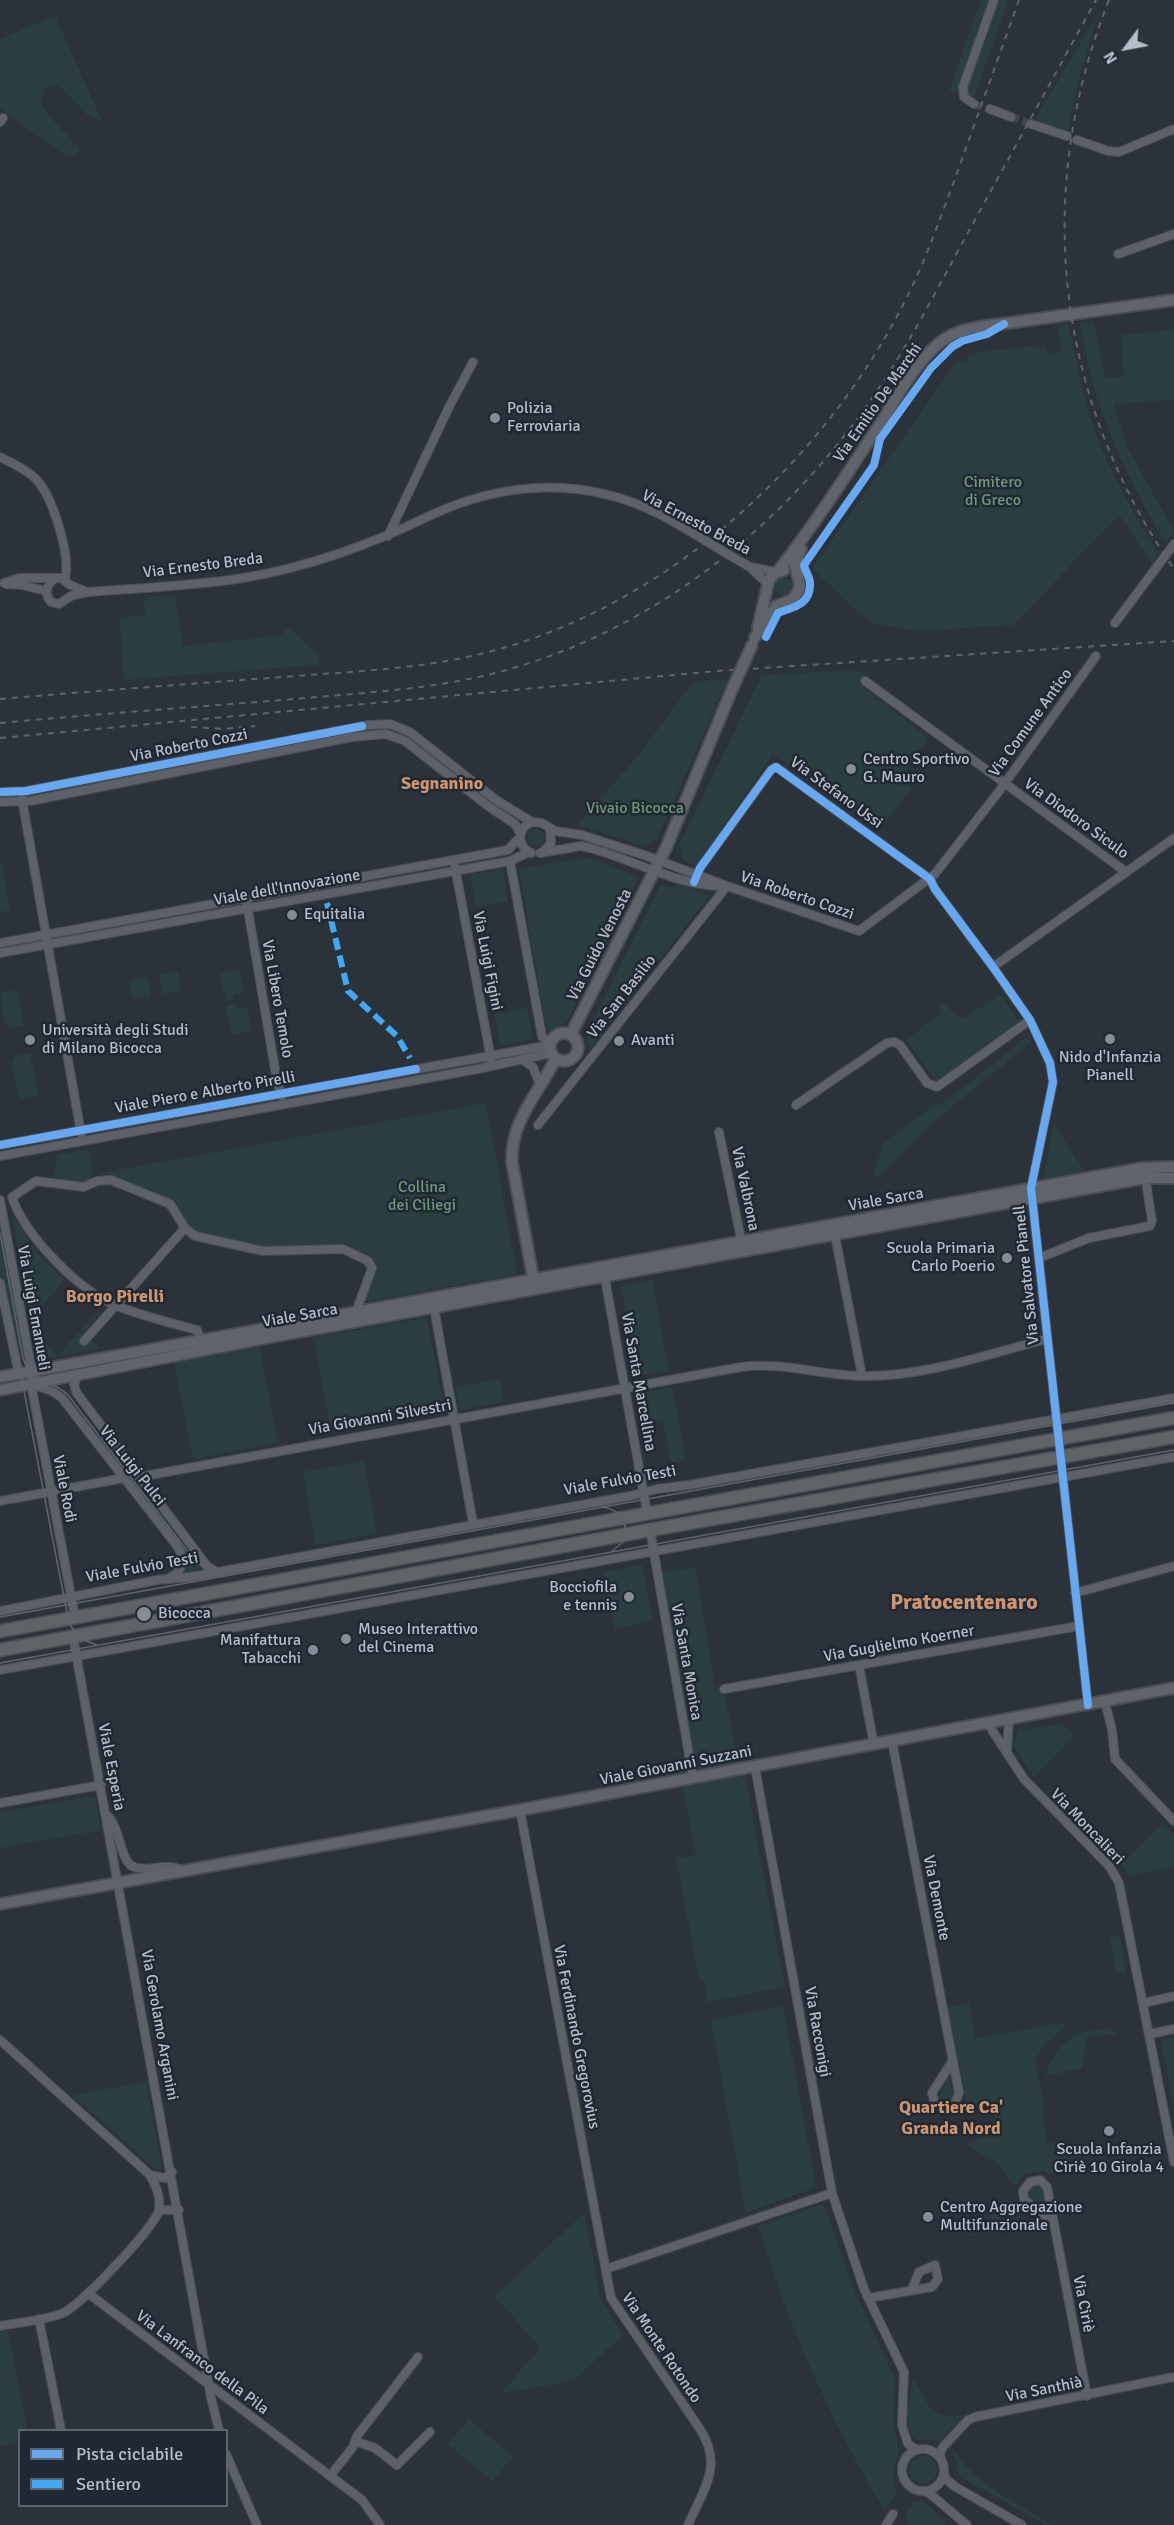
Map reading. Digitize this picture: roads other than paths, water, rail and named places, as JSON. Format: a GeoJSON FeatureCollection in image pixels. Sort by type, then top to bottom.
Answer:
{"type":"FeatureCollection","features":[{"type":"Feature","properties":{"kind":"main road"},"geometry":{"type":"LineString","coordinates":[[0,1631],[1174,1418]]}},
{"type":"Feature","properties":{"kind":"main road"},"geometry":{"type":"LineString","coordinates":[[0,1650],[650,1530],[1174,1437]]}},
{"type":"Feature","properties":{"kind":"main road"},"geometry":{"type":"LineString","coordinates":[[647,1512],[650,1530]]}},
{"type":"Feature","properties":{"kind":"main road","name":"Viale Fulvio Testi"},"geometry":{"type":"LineString","coordinates":[[73,1637],[75,1617]]}},
{"type":"Feature","properties":{"kind":"street"},"geometry":{"type":"LineString","coordinates":[[974,104],[964,97],[963,87],[994,0]]}},
{"type":"Feature","properties":{"kind":"street"},"geometry":{"type":"LineString","coordinates":[[990,109],[1011,117]]}},
{"type":"Feature","properties":{"kind":"street"},"geometry":{"type":"LineString","coordinates":[[1031,124],[1067,136]]}},
{"type":"Feature","properties":{"kind":"street"},"geometry":{"type":"LineString","coordinates":[[1077,140],[1117,152],[1174,129]]}},
{"type":"Feature","properties":{"kind":"street"},"geometry":{"type":"LineString","coordinates":[[1118,254],[1174,234]]}},
{"type":"Feature","properties":{"kind":"street","name":"Via Emilio De Marchi"},"geometry":{"type":"LineString","coordinates":[[754,640],[768,586],[805,537],[912,375],[935,347],[946,338],[966,329],[978,327],[1174,300]]}},
{"type":"Feature","properties":{"kind":"street"},"geometry":{"type":"LineString","coordinates":[[388,536],[473,362]]}},
{"type":"Feature","properties":{"kind":"street"},"geometry":{"type":"LineString","coordinates":[[0,457],[29,473],[39,482],[52,509],[66,557],[71,596]]}},
{"type":"Feature","properties":{"kind":"street","name":"Via Ernesto Breda"},"geometry":{"type":"LineString","coordinates":[[2,583],[46,591],[49,600],[64,603],[71,596],[88,592],[243,578],[312,563],[388,536],[458,504],[499,492],[549,487],[576,489],[627,501],[658,514],[760,572],[777,572]]}},
{"type":"Feature","properties":{"kind":"street","name":"Via Emilio De Marchi"},"geometry":{"type":"LineString","coordinates":[[657,865],[754,640],[775,608],[796,596],[800,586],[796,561],[805,537]]}},
{"type":"Feature","properties":{"kind":"street"},"geometry":{"type":"LineString","coordinates":[[1115,623],[1174,544]]}},
{"type":"Feature","properties":{"kind":"street"},"geometry":{"type":"LineString","coordinates":[[777,572],[790,571],[797,577]]}},
{"type":"Feature","properties":{"kind":"street","name":"Via Ernesto Breda"},"geometry":{"type":"LineString","coordinates":[[760,572],[768,586]]}},
{"type":"Feature","properties":{"kind":"street","name":"Via Ernesto Breda"},"geometry":{"type":"LineString","coordinates":[[2,583],[19,578],[53,580],[68,582],[88,592]]}},
{"type":"Feature","properties":{"kind":"street"},"geometry":{"type":"LineString","coordinates":[[46,591],[53,580]]}},
{"type":"Feature","properties":{"kind":"street"},"geometry":{"type":"LineString","coordinates":[[768,586],[773,598],[782,602]]}},
{"type":"Feature","properties":{"kind":"street","name":"Via Comune Antico"},"geometry":{"type":"LineString","coordinates":[[859,931],[930,879],[1005,783],[1096,656]]}},
{"type":"Feature","properties":{"kind":"street","name":"Via Diodoro Siculo"},"geometry":{"type":"LineString","coordinates":[[865,681],[1126,872]]}},
{"type":"Feature","properties":{"kind":"street","name":"Via Roberto Cozzi"},"geometry":{"type":"LineString","coordinates":[[0,792],[21,791],[382,723],[400,727],[413,734],[496,800],[532,822],[542,822],[549,829],[582,835],[657,865],[859,931]]}},
{"type":"Feature","properties":{"kind":"street","name":"Via Roberto Cozzi"},"geometry":{"type":"LineString","coordinates":[[0,802],[23,802],[352,737],[386,734],[409,744],[491,809],[515,824],[522,847],[529,852],[540,854],[580,846],[657,865]]}},
{"type":"Feature","properties":{"kind":"street","name":"Via Stefano Ussi"},"geometry":{"type":"LineString","coordinates":[[695,878],[771,770],[776,767],[930,879]]}},
{"type":"Feature","properties":{"kind":"street"},"geometry":{"type":"LineString","coordinates":[[21,791],[82,1141]]}},
{"type":"Feature","properties":{"kind":"street"},"geometry":{"type":"LineString","coordinates":[[520,835],[524,826],[532,822]]}},
{"type":"Feature","properties":{"kind":"street"},"geometry":{"type":"LineString","coordinates":[[540,854],[551,844],[552,834],[549,829]]}},
{"type":"Feature","properties":{"kind":"street","name":"Viale dell'Innovazione"},"geometry":{"type":"LineString","coordinates":[[0,943],[508,850],[520,835]]}},
{"type":"Feature","properties":{"kind":"street"},"geometry":{"type":"LineString","coordinates":[[580,846],[582,835]]}},
{"type":"Feature","properties":{"kind":"street"},"geometry":{"type":"LineString","coordinates":[[993,967],[1174,838]]}},
{"type":"Feature","properties":{"kind":"street","name":"Viale dell'Innovazione"},"geometry":{"type":"LineString","coordinates":[[0,953],[510,861],[529,852]]}},
{"type":"Feature","properties":{"kind":"street","name":"Via Luigi Figini"},"geometry":{"type":"LineString","coordinates":[[454,861],[493,1066]]}},
{"type":"Feature","properties":{"kind":"street"},"geometry":{"type":"LineString","coordinates":[[510,861],[542,1036],[552,1049],[540,1085],[516,1128],[512,1152],[534,1284]]}},
{"type":"Feature","properties":{"kind":"street","name":"Via Guido Venosta"},"geometry":{"type":"LineString","coordinates":[[571,1034],[657,865]]}},
{"type":"Feature","properties":{"kind":"street","name":"Via Salvatore Pianell"},"geometry":{"type":"LineString","coordinates":[[930,879],[1030,1020],[1050,1063],[1053,1082],[1031,1193],[1088,1704]]}},
{"type":"Feature","properties":{"kind":"street","name":"Via San Basilio"},"geometry":{"type":"LineString","coordinates":[[538,1125],[727,886]]}},
{"type":"Feature","properties":{"kind":"street","name":"Via Libero Temolo"},"geometry":{"type":"LineString","coordinates":[[246,898],[278,1082],[284,1103]]}},
{"type":"Feature","properties":{"kind":"street"},"geometry":{"type":"LineString","coordinates":[[796,1106],[887,1043],[894,1042],[900,1045],[927,1083],[937,1087],[1030,1020]]}},
{"type":"Feature","properties":{"kind":"street","name":"Viale Piero e Alberto Pirelli"},"geometry":{"type":"LineString","coordinates":[[0,1145],[491,1055],[552,1049],[566,1060],[576,1054],[578,1044],[571,1034],[559,1033],[552,1049],[523,1060],[0,1156]]}},
{"type":"Feature","properties":{"kind":"street"},"geometry":{"type":"LineString","coordinates":[[523,1060],[532,1067],[540,1085]]}},
{"type":"Feature","properties":{"kind":"street","name":"Via Valbrona"},"geometry":{"type":"LineString","coordinates":[[719,1132],[743,1246]]}},
{"type":"Feature","properties":{"kind":"street","name":"Viale Sarca"},"geometry":{"type":"LineString","coordinates":[[0,1377],[356,1312],[534,1284],[1174,1167]]}},
{"type":"Feature","properties":{"kind":"street"},"geometry":{"type":"LineString","coordinates":[[1038,1258],[1089,1238],[1150,1226],[1152,1221],[1144,1173]]}},
{"type":"Feature","properties":{"kind":"street","name":"Viale Sarca"},"geometry":{"type":"LineString","coordinates":[[1144,1173],[1174,1178]]}},
{"type":"Feature","properties":{"kind":"street"},"geometry":{"type":"LineString","coordinates":[[201,1339],[197,1330],[115,1305],[87,1287],[52,1256],[28,1227],[12,1197],[36,1181],[84,1187],[97,1181],[111,1180],[169,1204],[185,1228],[195,1236],[254,1250],[343,1249],[368,1261],[373,1269],[356,1312]]}},
{"type":"Feature","properties":{"kind":"street","name":"Via Luigi Emanueli"},"geometry":{"type":"LineString","coordinates":[[0,1200],[32,1372],[31,1384]]}},
{"type":"Feature","properties":{"kind":"street"},"geometry":{"type":"LineString","coordinates":[[84,1341],[185,1228]]}},
{"type":"Feature","properties":{"kind":"street"},"geometry":{"type":"LineString","coordinates":[[834,1229],[862,1376]]}},
{"type":"Feature","properties":{"kind":"street","name":"Via Santa Marcellina"},"geometry":{"type":"LineString","coordinates":[[604,1271],[647,1512]]}},
{"type":"Feature","properties":{"kind":"street","name":"Via Luigi Emanueli"},"geometry":{"type":"LineString","coordinates":[[0,1283],[17,1374],[31,1384]]}},
{"type":"Feature","properties":{"kind":"street","name":"Viale Sarca"},"geometry":{"type":"LineString","coordinates":[[0,1390],[434,1308],[534,1284]]}},
{"type":"Feature","properties":{"kind":"street"},"geometry":{"type":"LineString","coordinates":[[434,1308],[473,1523]]}},
{"type":"Feature","properties":{"kind":"street","name":"Via Giovanni Silvestri"},"geometry":{"type":"LineString","coordinates":[[139,1477],[733,1368],[764,1365],[862,1376],[913,1371],[1047,1339]]}},
{"type":"Feature","properties":{"kind":"street","name":"Via Luigi Pulci"},"geometry":{"type":"LineString","coordinates":[[79,1374],[74,1382],[75,1391],[207,1566],[217,1571]]}},
{"type":"Feature","properties":{"kind":"street","name":"Via Luigi Pulci"},"geometry":{"type":"LineString","coordinates":[[31,1384],[62,1398],[180,1552],[182,1560],[180,1570],[167,1578]]}},
{"type":"Feature","properties":{"kind":"street","name":"Viale Rodi"},"geometry":{"type":"LineString","coordinates":[[31,1384],[72,1598]]}},
{"type":"Feature","properties":{"kind":"street","name":"Viale Fulvio Testi"},"geometry":{"type":"LineString","coordinates":[[0,1611],[167,1578],[217,1571],[1174,1398]]}},
{"type":"Feature","properties":{"kind":"street"},"geometry":{"type":"LineString","coordinates":[[0,1670],[1174,1457]]}},
{"type":"Feature","properties":{"kind":"street"},"geometry":{"type":"LineString","coordinates":[[0,1501],[124,1478]]}},
{"type":"Feature","properties":{"kind":"street","name":"Via Santa Monica"},"geometry":{"type":"LineString","coordinates":[[650,1530],[693,1778]]}},
{"type":"Feature","properties":{"kind":"street"},"geometry":{"type":"LineString","coordinates":[[1075,1593],[1174,1566]]}},
{"type":"Feature","properties":{"kind":"street","name":"Viale Fulvio Testi"},"geometry":{"type":"LineString","coordinates":[[72,1598],[75,1617]]}},
{"type":"Feature","properties":{"kind":"street","name":"Via Guglielmo Koerner"},"geometry":{"type":"LineString","coordinates":[[724,1689],[1079,1626]]}},
{"type":"Feature","properties":{"kind":"street","name":"Viale Fulvio Testi"},"geometry":{"type":"LineString","coordinates":[[73,1637],[77,1656]]}},
{"type":"Feature","properties":{"kind":"street","name":"Viale Esperia"},"geometry":{"type":"LineString","coordinates":[[77,1656],[119,1882]]}},
{"type":"Feature","properties":{"kind":"street"},"geometry":{"type":"LineString","coordinates":[[859,1665],[874,1745]]}},
{"type":"Feature","properties":{"kind":"street","name":"Viale Giovanni Suzzani"},"geometry":{"type":"LineString","coordinates":[[0,1904],[1174,1688]]}},
{"type":"Feature","properties":{"kind":"street"},"geometry":{"type":"LineString","coordinates":[[1105,1702],[1112,1730],[1115,1759],[1174,1821]]}},
{"type":"Feature","properties":{"kind":"street"},"geometry":{"type":"LineString","coordinates":[[1007,1752],[1009,1720]]}},
{"type":"Feature","properties":{"kind":"street","name":"Via Moncalieri"},"geometry":{"type":"LineString","coordinates":[[988,1724],[1028,1784],[1110,1867],[1116,1877],[1124,1900],[1174,2162]]}},
{"type":"Feature","properties":{"kind":"street","name":"Via Demonte"},"geometry":{"type":"LineString","coordinates":[[892,1741],[953,2060],[959,2096],[952,2106],[943,2109],[934,2103],[932,2095],[953,2060]]}},
{"type":"Feature","properties":{"kind":"street","name":"Via Racconigi"},"geometry":{"type":"LineString","coordinates":[[754,1767],[832,2193],[868,2298],[904,2372],[902,2426],[908,2444],[917,2450]]}},
{"type":"Feature","properties":{"kind":"street"},"geometry":{"type":"LineString","coordinates":[[0,1803],[101,1785]]}},
{"type":"Feature","properties":{"kind":"street","name":"Via Ferdinando Gregorovius"},"geometry":{"type":"LineString","coordinates":[[520,1810],[606,2269]]}},
{"type":"Feature","properties":{"kind":"street","name":"Viale Giovanni Suzzani"},"geometry":{"type":"LineString","coordinates":[[107,1815],[116,1827],[123,1854],[130,1865],[141,1869],[172,1865],[183,1871]]}},
{"type":"Feature","properties":{"kind":"street","name":"Via Gerolamo Arganini"},"geometry":{"type":"LineString","coordinates":[[119,1882],[219,2429]]}},
{"type":"Feature","properties":{"kind":"street"},"geometry":{"type":"LineString","coordinates":[[1144,2003],[1174,1996]]}},
{"type":"Feature","properties":{"kind":"street"},"geometry":{"type":"LineString","coordinates":[[1150,2034],[1174,2029]]}},
{"type":"Feature","properties":{"kind":"street"},"geometry":{"type":"LineString","coordinates":[[0,2040],[150,2175],[158,2190],[159,2210],[144,2233],[89,2294],[73,2308],[61,2314],[0,2326]]}},
{"type":"Feature","properties":{"kind":"street"},"geometry":{"type":"LineString","coordinates":[[150,2175],[165,2178],[172,2172]]}},
{"type":"Feature","properties":{"kind":"street","name":"Via Ciriè"},"geometry":{"type":"LineString","coordinates":[[1052,2218],[1042,2215],[1024,2199],[1023,2191],[1029,2182],[1037,2179],[1045,2184],[1052,2218],[1087,2396]]}},
{"type":"Feature","properties":{"kind":"street"},"geometry":{"type":"LineString","coordinates":[[606,2269],[832,2193]]}},
{"type":"Feature","properties":{"kind":"street"},"geometry":{"type":"LineString","coordinates":[[159,2210],[179,2210]]}},
{"type":"Feature","properties":{"kind":"street","name":"Via Monte Rotondo"},"geometry":{"type":"LineString","coordinates":[[606,2269],[614,2305],[710,2447],[711,2473],[688,2525]]}},
{"type":"Feature","properties":{"kind":"street"},"geometry":{"type":"LineString","coordinates":[[868,2298],[912,2289]]}},
{"type":"Feature","properties":{"kind":"street","name":"Via Lanfranco della Pila"},"geometry":{"type":"LineString","coordinates":[[89,2294],[362,2500],[380,2525]]}},
{"type":"Feature","properties":{"kind":"street"},"geometry":{"type":"LineString","coordinates":[[39,2319],[61,2429]]}},
{"type":"Feature","properties":{"kind":"street"},"geometry":{"type":"LineString","coordinates":[[330,2476],[418,2357]]}},
{"type":"Feature","properties":{"kind":"street","name":"Via Santhià"},"geometry":{"type":"LineString","coordinates":[[940,2459],[939,2453],[943,2447],[972,2417],[1174,2377]]}},
{"type":"Feature","properties":{"kind":"street"},"geometry":{"type":"LineString","coordinates":[[355,2441],[375,2448],[397,2465],[429,2432]]}},
{"type":"Feature","properties":{"kind":"street"},"geometry":{"type":"LineString","coordinates":[[967,2525],[929,2493],[912,2488],[903,2473],[904,2462],[917,2450],[930,2451],[940,2459],[946,2480],[954,2486],[1022,2525]]}},
{"type":"Feature","properties":{"kind":"street"},"geometry":{"type":"LineString","coordinates":[[228,2459],[257,2525]]}},
{"type":"Feature","properties":{"kind":"street"},"geometry":{"type":"LineString","coordinates":[[924,2491],[937,2485],[944,2473]]}},
{"type":"Feature","properties":{"kind":"street"},"geometry":{"type":"LineString","coordinates":[[886,2525],[892,2515],[896,2525]]}},
{"type":"Feature","properties":{"kind":"tunnel"},"geometry":{"type":"LineString","coordinates":[[974,104],[990,109]]}},
{"type":"Feature","properties":{"kind":"tunnel"},"geometry":{"type":"LineString","coordinates":[[1011,117],[1031,124]]}},
{"type":"Feature","properties":{"kind":"tram line"},"geometry":{"type":"LineString","coordinates":[[0,1233],[26,1366],[36,1376],[68,1395],[194,1560],[209,1572],[221,1575]]}},
{"type":"Feature","properties":{"kind":"tram line"},"geometry":{"type":"LineString","coordinates":[[18,1360],[69,1623],[79,1638],[97,1645]]}},
{"type":"Feature","properties":{"kind":"tram line"},"geometry":{"type":"LineString","coordinates":[[0,1617],[1174,1403]]}},
{"type":"Feature","properties":{"kind":"tram line"},"geometry":{"type":"LineString","coordinates":[[0,1663],[1174,1450]]}},
{"type":"Feature","properties":{"kind":"tram line"},"geometry":{"type":"LineString","coordinates":[[603,1507],[615,1511],[624,1524],[623,1542],[611,1552]]}},
{"type":"Feature","properties":{"kind":"railway"},"geometry":{"type":"LineString","coordinates":[[0,699],[375,670],[467,657],[536,637],[602,609],[665,572],[723,528],[777,478],[826,423],[868,365],[912,288],[956,176],[1019,0]]}},
{"type":"Feature","properties":{"kind":"railway"},"geometry":{"type":"LineString","coordinates":[[0,723],[367,693],[463,680],[546,658],[602,634],[655,605],[706,571],[798,490],[838,444],[874,395],[925,312],[1096,0]]}},
{"type":"Feature","properties":{"kind":"railway"},"geometry":{"type":"LineString","coordinates":[[1109,0],[1085,73],[1070,146],[1065,220],[1068,293],[1081,365],[1103,436],[1134,504],[1174,569]]}},
{"type":"Feature","properties":{"kind":"railway"},"geometry":{"type":"LineString","coordinates":[[0,738],[717,671],[1174,641]]}},
{"type":"Feature","properties":{"kind":"railway"},"geometry":{"type":"LineString","coordinates":[[191,727],[223,729],[255,726]]}},
{"type":"Feature","properties":{"kind":"place","name":"Polizia Ferroviaria"},"geometry":{"type":"Point","coordinates":[495,418]}},
{"type":"Feature","properties":{"kind":"place","name":"Centro Sportivo G. Mauro"},"geometry":{"type":"Point","coordinates":[851,769]}},
{"type":"Feature","properties":{"kind":"place","name":"Equitalia"},"geometry":{"type":"Point","coordinates":[292,915]}},
{"type":"Feature","properties":{"kind":"place","name":"Nido d'Infanzia Pianell"},"geometry":{"type":"Point","coordinates":[1110,1039]}},
{"type":"Feature","properties":{"kind":"place","name":"Università degli Studi di Milano Bicocca"},"geometry":{"type":"Point","coordinates":[30,1040]}},
{"type":"Feature","properties":{"kind":"place","name":"Avanti"},"geometry":{"type":"Point","coordinates":[619,1041]}},
{"type":"Feature","properties":{"kind":"place","name":"Scuola Primaria Carlo Poerio"},"geometry":{"type":"Point","coordinates":[1007,1258]}},
{"type":"Feature","properties":{"kind":"place","name":"Bocciofila e tennis"},"geometry":{"type":"Point","coordinates":[629,1597]}},
{"type":"Feature","properties":{"kind":"place","name":"Bicocca"},"geometry":{"type":"Point","coordinates":[144,1614]}},
{"type":"Feature","properties":{"kind":"place","name":"Museo Interattivo del Cinema"},"geometry":{"type":"Point","coordinates":[346,1639]}},
{"type":"Feature","properties":{"kind":"place","name":"Manifattura Tabacchi"},"geometry":{"type":"Point","coordinates":[313,1650]}},
{"type":"Feature","properties":{"kind":"place","name":"Scuola Infanzia Ciriè 10 Girola 4"},"geometry":{"type":"Point","coordinates":[1109,2131]}},
{"type":"Feature","properties":{"kind":"place","name":"Centro Aggregazione Multifunzionale"},"geometry":{"type":"Point","coordinates":[928,2217]}},
{"type":"Feature","properties":{"kind":"district","name":"Segnanino"},"geometry":{"type":"Point","coordinates":[442,784]}},
{"type":"Feature","properties":{"kind":"district","name":"Borgo Pirelli"},"geometry":{"type":"Point","coordinates":[115,1297]}},
{"type":"Feature","properties":{"kind":"district","name":"Pratocentenaro"},"geometry":{"type":"Point","coordinates":[964,1603]}},
{"type":"Feature","properties":{"kind":"district","name":"Quartiere Ca' Granda Nord"},"geometry":{"type":"Point","coordinates":[951,2118]}},
{"type":"Feature","properties":{"kind":"park label","name":"Cimitero di Greco"},"geometry":{"type":"Point","coordinates":[993,492]}},
{"type":"Feature","properties":{"kind":"park label","name":"Vivaio Bicocca"},"geometry":{"type":"Point","coordinates":[635,809]}},
{"type":"Feature","properties":{"kind":"park label","name":"Collina dei Ciliegi"},"geometry":{"type":"Point","coordinates":[422,1197]}}]}
